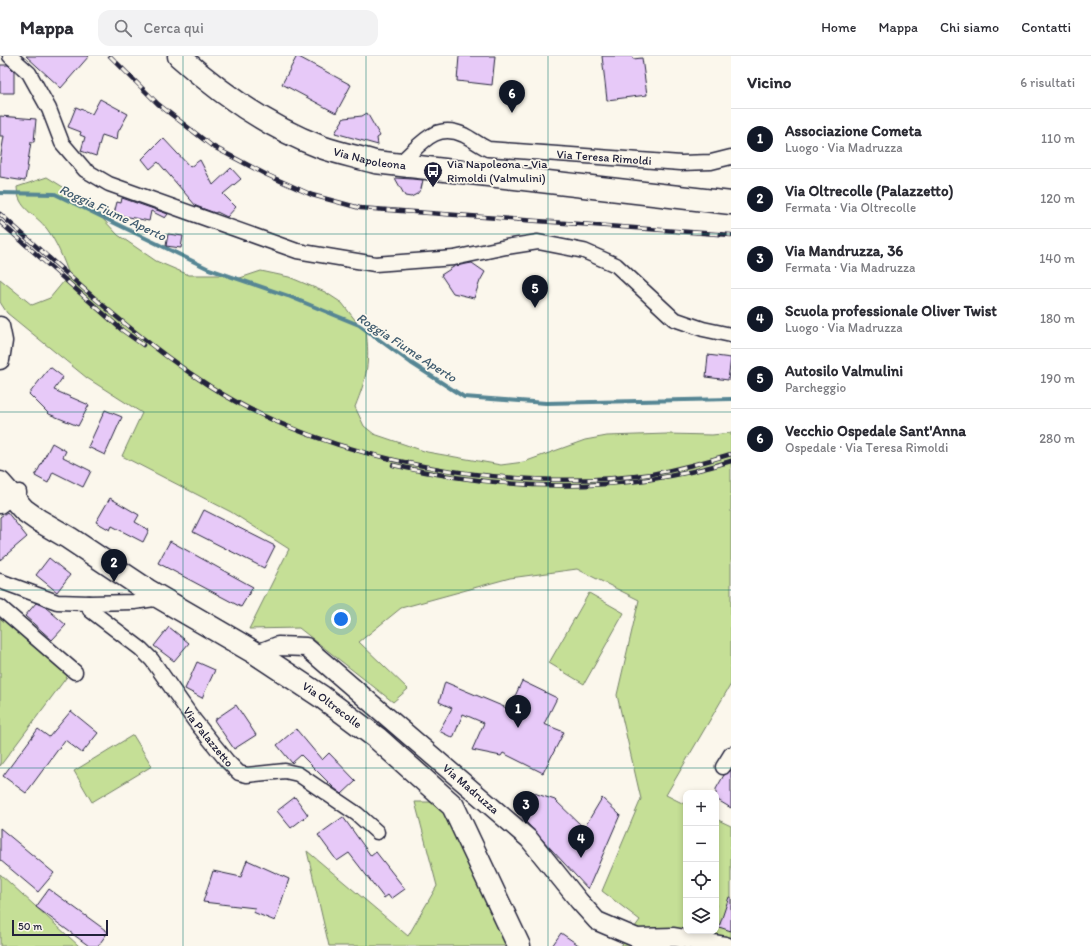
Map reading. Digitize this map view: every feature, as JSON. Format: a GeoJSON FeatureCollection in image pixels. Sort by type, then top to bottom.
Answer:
{"type":"FeatureCollection","features":[{"type":"Feature","properties":{"kind":"main road","name":"Via Napoleona"},"geometry":{"type":"LineString","coordinates":[[180,56],[207,80],[245,107],[289,133],[322,147],[374,162],[396,166],[731,204]]}},
{"type":"Feature","properties":{"kind":"main road","name":"Via Oltrecolle"},"geometry":{"type":"LineString","coordinates":[[0,469],[8,495],[28,514],[69,538],[161,598],[257,654],[322,697],[377,738],[453,806],[519,946]]}},
{"type":"Feature","properties":{"kind":"street"},"geometry":{"type":"LineString","coordinates":[[10,56],[29,73],[49,109],[62,143],[85,170],[109,184],[297,251],[375,264],[454,258],[538,242],[584,251],[616,266],[674,319],[703,329],[731,334]]}},
{"type":"Feature","properties":{"kind":"street","name":"Via Teresa Rimoldi"},"geometry":{"type":"LineString","coordinates":[[396,166],[427,137],[446,131],[465,136],[475,143],[488,148],[680,163],[711,162],[731,157]]}},
{"type":"Feature","properties":{"kind":"street"},"geometry":{"type":"LineString","coordinates":[[0,326],[3,341],[0,360]]}},
{"type":"Feature","properties":{"kind":"street"},"geometry":{"type":"LineString","coordinates":[[0,582],[56,602],[134,602],[161,598]]}},
{"type":"Feature","properties":{"kind":"street","name":"Via Palazzetto"},"geometry":{"type":"LineString","coordinates":[[89,603],[90,610],[141,649],[152,660],[199,726],[227,761],[239,773],[247,775],[285,771],[298,774],[357,814],[377,832]]}},
{"type":"Feature","properties":{"kind":"street"},"geometry":{"type":"LineString","coordinates":[[0,608],[75,672]]}},
{"type":"Feature","properties":{"kind":"street","name":"Via Madruzza"},"geometry":{"type":"LineString","coordinates":[[257,654],[278,646],[306,647],[529,840],[597,921],[637,938],[674,937],[726,946]]}},
{"type":"Feature","properties":{"kind":"street"},"geometry":{"type":"LineString","coordinates":[[723,767],[731,754]]}},
{"type":"Feature","properties":{"kind":"green space"},"geometry":{"type":"Polygon","coordinates":[[[47,177],[87,202],[118,235],[156,261],[189,275],[224,275],[237,279],[261,271],[289,277],[325,292],[342,303],[359,325],[366,330],[368,352],[365,378],[355,407],[364,426],[374,434],[427,452],[501,465],[524,462],[585,440],[607,436],[667,434],[712,435],[731,433],[731,684],[666,795],[683,804],[683,934],[719,934],[719,820],[731,826],[731,946],[621,946],[640,920],[602,891],[641,799],[617,695],[639,600],[577,569],[510,578],[401,608],[359,642],[408,689],[393,702],[299,628],[249,629],[289,549],[231,512],[122,456],[142,413],[87,378],[7,313],[0,302],[0,279],[32,305],[50,298],[69,275],[60,251],[47,229],[20,201],[17,187],[47,177]]]}},
{"type":"Feature","properties":{"kind":"green space"},"geometry":{"type":"Polygon","coordinates":[[[589,593],[624,613],[584,684],[549,663],[589,593]]]}},
{"type":"Feature","properties":{"kind":"green space"},"geometry":{"type":"Polygon","coordinates":[[[0,605],[69,674],[0,766],[0,605]]]}},
{"type":"Feature","properties":{"kind":"green space"},"geometry":{"type":"Polygon","coordinates":[[[133,735],[152,766],[92,802],[74,771],[133,735]]]}},
{"type":"Feature","properties":{"kind":"green space"},"geometry":{"type":"Polygon","coordinates":[[[415,802],[439,802],[512,946],[329,946],[307,851],[408,936],[437,886],[415,802]]]}},
{"type":"Feature","properties":{"kind":"green space"},"geometry":{"type":"Polygon","coordinates":[[[0,874],[79,946],[0,946],[0,874]]]}},
{"type":"Feature","properties":{"kind":"building"},"geometry":{"type":"Polygon","coordinates":[[[26,56],[89,56],[61,88],[26,56]]]}},
{"type":"Feature","properties":{"kind":"building"},"geometry":{"type":"Polygon","coordinates":[[[297,56],[351,85],[336,113],[282,84],[297,56]]]}},
{"type":"Feature","properties":{"kind":"building"},"geometry":{"type":"Polygon","coordinates":[[[459,56],[495,56],[492,85],[457,81],[459,56]]]}},
{"type":"Feature","properties":{"kind":"building"},"geometry":{"type":"Polygon","coordinates":[[[602,56],[632,56],[633,59],[642,58],[647,95],[607,100],[602,56]]]}},
{"type":"Feature","properties":{"kind":"building"},"geometry":{"type":"Polygon","coordinates":[[[0,65],[8,65],[14,71],[14,93],[0,93],[0,65]]]}},
{"type":"Feature","properties":{"kind":"building"},"geometry":{"type":"Polygon","coordinates":[[[100,99],[128,114],[118,132],[117,140],[102,135],[96,156],[81,151],[85,137],[80,135],[81,132],[68,127],[76,107],[92,114],[100,99]]]}},
{"type":"Feature","properties":{"kind":"building"},"geometry":{"type":"Polygon","coordinates":[[[367,113],[380,136],[377,138],[378,145],[335,133],[344,118],[362,116],[367,113]]]}},
{"type":"Feature","properties":{"kind":"building"},"geometry":{"type":"Polygon","coordinates":[[[0,116],[36,119],[34,142],[31,142],[25,181],[0,177],[0,161],[4,136],[0,136],[0,116]]]}},
{"type":"Feature","properties":{"kind":"building"},"geometry":{"type":"Polygon","coordinates":[[[163,138],[190,167],[200,160],[213,185],[231,168],[241,179],[223,194],[236,207],[227,217],[217,212],[215,213],[196,206],[158,162],[150,169],[142,159],[163,138]]]}},
{"type":"Feature","properties":{"kind":"building"},"geometry":{"type":"Polygon","coordinates":[[[395,178],[423,180],[421,189],[417,194],[411,197],[405,196],[395,178]]]}},
{"type":"Feature","properties":{"kind":"building"},"geometry":{"type":"Polygon","coordinates":[[[122,198],[168,214],[165,218],[151,211],[149,221],[114,214],[117,202],[121,203],[122,198]]]}},
{"type":"Feature","properties":{"kind":"building"},"geometry":{"type":"Polygon","coordinates":[[[168,234],[183,236],[181,248],[166,246],[168,234]]]}},
{"type":"Feature","properties":{"kind":"building"},"geometry":{"type":"Polygon","coordinates":[[[472,263],[485,272],[474,298],[453,293],[441,275],[455,266],[472,263]]]}},
{"type":"Feature","properties":{"kind":"building"},"geometry":{"type":"Polygon","coordinates":[[[708,355],[731,358],[728,380],[706,377],[708,355]]]}},
{"type":"Feature","properties":{"kind":"building"},"geometry":{"type":"Polygon","coordinates":[[[50,367],[63,377],[54,390],[89,405],[78,426],[49,414],[29,394],[50,367]]]}},
{"type":"Feature","properties":{"kind":"building"},"geometry":{"type":"Polygon","coordinates":[[[105,410],[122,417],[105,455],[88,447],[105,410]]]}},
{"type":"Feature","properties":{"kind":"building"},"geometry":{"type":"Polygon","coordinates":[[[52,443],[66,451],[63,457],[91,471],[83,487],[53,472],[48,483],[35,476],[52,443]]]}},
{"type":"Feature","properties":{"kind":"building"},"geometry":{"type":"Polygon","coordinates":[[[110,498],[139,515],[135,522],[149,530],[143,542],[112,526],[110,530],[96,522],[110,498]]]}},
{"type":"Feature","properties":{"kind":"building"},"geometry":{"type":"Polygon","coordinates":[[[204,510],[275,546],[264,568],[193,532],[204,510]]]}},
{"type":"Feature","properties":{"kind":"building"},"geometry":{"type":"Polygon","coordinates":[[[7,512],[27,537],[0,560],[0,517],[7,512]]]}},
{"type":"Feature","properties":{"kind":"building"},"geometry":{"type":"Polygon","coordinates":[[[170,541],[253,587],[241,607],[158,563],[170,541]]]}},
{"type":"Feature","properties":{"kind":"building"},"geometry":{"type":"Polygon","coordinates":[[[49,558],[70,575],[57,592],[36,575],[49,558]]]}},
{"type":"Feature","properties":{"kind":"building"},"geometry":{"type":"Polygon","coordinates":[[[36,603],[45,607],[66,625],[52,640],[25,616],[36,603]]]}},
{"type":"Feature","properties":{"kind":"building"},"geometry":{"type":"Polygon","coordinates":[[[169,627],[189,643],[174,661],[154,646],[169,627]]]}},
{"type":"Feature","properties":{"kind":"building"},"geometry":{"type":"Polygon","coordinates":[[[197,662],[215,670],[202,698],[185,689],[197,662]]]}},
{"type":"Feature","properties":{"kind":"building"},"geometry":{"type":"Polygon","coordinates":[[[522,681],[557,698],[544,724],[564,732],[543,773],[503,753],[501,756],[472,750],[484,723],[463,714],[453,738],[439,731],[452,708],[439,702],[445,682],[509,709],[522,681]]]}},
{"type":"Feature","properties":{"kind":"building"},"geometry":{"type":"Polygon","coordinates":[[[236,705],[256,735],[234,749],[214,720],[236,705]]]}},
{"type":"Feature","properties":{"kind":"building"},"geometry":{"type":"Polygon","coordinates":[[[71,711],[98,733],[82,753],[65,740],[26,793],[3,776],[38,729],[49,737],[71,711]]]}},
{"type":"Feature","properties":{"kind":"building"},"geometry":{"type":"Polygon","coordinates":[[[296,729],[322,760],[329,753],[356,781],[342,794],[301,755],[292,763],[277,745],[296,729]]]}},
{"type":"Feature","properties":{"kind":"building"},"geometry":{"type":"Polygon","coordinates":[[[731,770],[731,808],[719,801],[719,790],[716,790],[724,775],[731,770]]]}},
{"type":"Feature","properties":{"kind":"building"},"geometry":{"type":"Polygon","coordinates":[[[528,791],[555,800],[584,828],[602,798],[620,815],[588,889],[515,810],[528,791]]]}},
{"type":"Feature","properties":{"kind":"building"},"geometry":{"type":"Polygon","coordinates":[[[295,797],[308,815],[291,828],[277,811],[295,797]]]}},
{"type":"Feature","properties":{"kind":"building"},"geometry":{"type":"Polygon","coordinates":[[[343,817],[371,856],[376,852],[405,889],[391,899],[388,895],[384,898],[349,853],[337,861],[318,835],[343,817]]]}},
{"type":"Feature","properties":{"kind":"building"},"geometry":{"type":"Polygon","coordinates":[[[0,828],[54,873],[38,892],[0,860],[0,828]]]}},
{"type":"Feature","properties":{"kind":"building"},"geometry":{"type":"Polygon","coordinates":[[[247,860],[289,879],[275,921],[253,912],[255,908],[203,902],[213,871],[241,877],[247,860]]]}},
{"type":"Feature","properties":{"kind":"building"},"geometry":{"type":"Polygon","coordinates":[[[49,889],[108,932],[98,946],[89,946],[36,907],[49,889]]]}},
{"type":"Feature","properties":{"kind":"building"},"geometry":{"type":"Polygon","coordinates":[[[729,897],[731,897],[731,931],[719,927],[729,897]]]}},
{"type":"Feature","properties":{"kind":"building"},"geometry":{"type":"Polygon","coordinates":[[[561,933],[580,946],[552,946],[561,933]]]}},
{"type":"Feature","properties":{"kind":"waterway","name":"Roggia Fiume Aperto"},"geometry":{"type":"LineString","coordinates":[[0,193],[55,194],[209,269],[288,296],[359,325],[411,363],[464,397],[546,403],[731,399]]}},
{"type":"Feature","properties":{"kind":"railway"},"geometry":{"type":"LineString","coordinates":[[110,56],[158,104],[212,146],[265,174],[312,195],[360,208],[731,235]]}},
{"type":"Feature","properties":{"kind":"railway"},"geometry":{"type":"LineString","coordinates":[[0,214],[128,327],[183,368],[211,387],[258,413],[310,435],[366,453],[424,466],[483,475],[542,479],[599,479],[652,474],[731,454]]}},
{"type":"Feature","properties":{"kind":"railway"},"geometry":{"type":"LineString","coordinates":[[0,222],[122,330],[143,345]]}},
{"type":"Feature","properties":{"kind":"railway"},"geometry":{"type":"LineString","coordinates":[[393,465],[435,474],[477,480],[562,486],[648,480],[690,472],[731,461]]}},
{"type":"Feature","properties":{"kind":"place","name":"Vecchio Ospedale Sant'Anna"},"geometry":{"type":"Point","coordinates":[512,113]}},
{"type":"Feature","properties":{"kind":"place","name":"Via Napoleona - Via Rimoldi (Valmulini)"},"geometry":{"type":"Point","coordinates":[433,188]}},
{"type":"Feature","properties":{"kind":"place","name":"Autosilo Valmulini"},"geometry":{"type":"Point","coordinates":[535,308]}},
{"type":"Feature","properties":{"kind":"place","name":"Via Oltrecolle (Palazzetto)"},"geometry":{"type":"Point","coordinates":[114,582]}},
{"type":"Feature","properties":{"kind":"place","name":"Associazione Cometa"},"geometry":{"type":"Point","coordinates":[518,728]}},
{"type":"Feature","properties":{"kind":"place","name":"Via Mandruzza, 36"},"geometry":{"type":"Point","coordinates":[526,824]}},
{"type":"Feature","properties":{"kind":"place","name":"Scuola professionale Oliver Twist"},"geometry":{"type":"Point","coordinates":[581,858]}}]}
